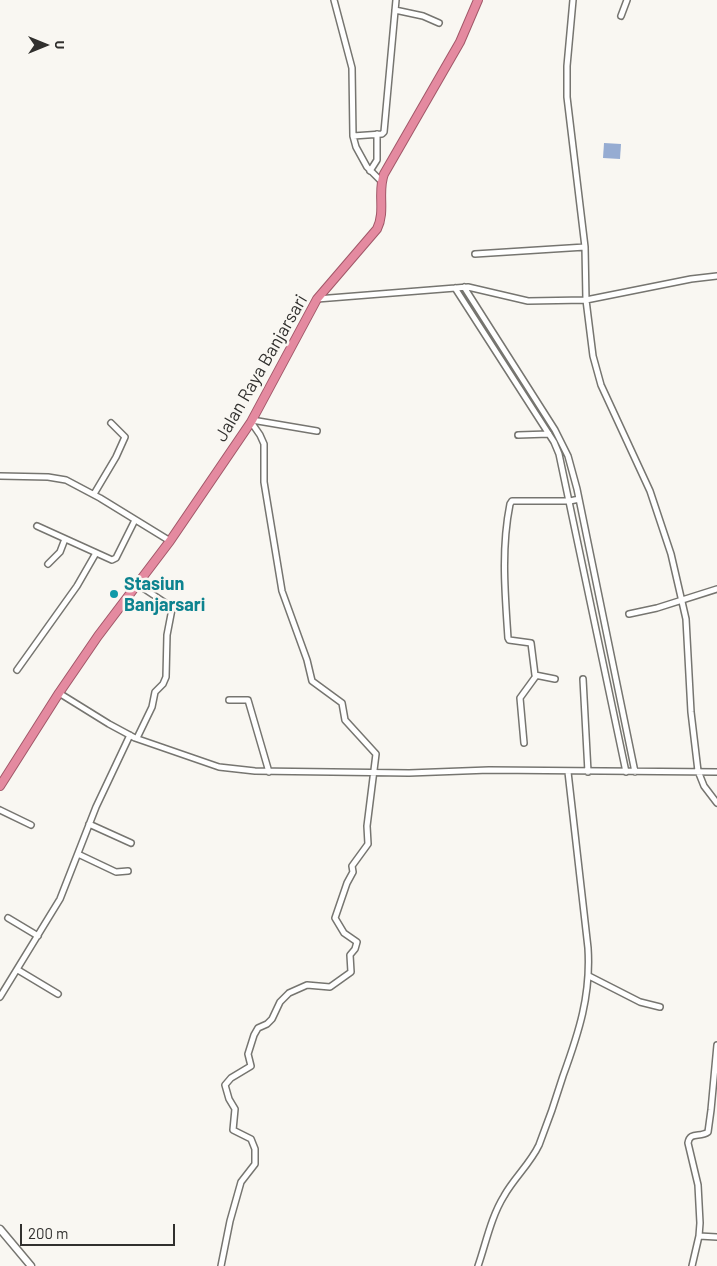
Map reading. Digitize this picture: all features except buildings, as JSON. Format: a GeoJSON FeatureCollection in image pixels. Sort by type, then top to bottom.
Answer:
{"type":"FeatureCollection","features":[{"type":"Feature","properties":{"kind":"highway","name":"Jalan Raya Banjarsari"},"geometry":{"type":"LineString","coordinates":[[0,786],[59,692],[98,636],[170,541],[252,421],[317,299],[378,229],[382,216],[381,181],[390,162],[460,42],[478,0]]}},
{"type":"Feature","properties":{"kind":"street"},"geometry":{"type":"LineString","coordinates":[[334,0],[352,68],[354,88],[353,136],[370,171],[381,181]]}},
{"type":"Feature","properties":{"kind":"street"},"geometry":{"type":"LineString","coordinates":[[370,171],[377,160],[396,0]]}},
{"type":"Feature","properties":{"kind":"street"},"geometry":{"type":"LineString","coordinates":[[573,0],[566,80],[585,247],[586,300],[593,356],[601,385],[650,491],[671,554],[686,619],[691,712],[698,771],[704,786],[717,803]]}},
{"type":"Feature","properties":{"kind":"street"},"geometry":{"type":"LineString","coordinates":[[621,16],[627,0]]}},
{"type":"Feature","properties":{"kind":"street"},"geometry":{"type":"LineString","coordinates":[[395,10],[423,16],[439,23]]}},
{"type":"Feature","properties":{"kind":"street"},"geometry":{"type":"LineString","coordinates":[[353,136],[380,134]]}},
{"type":"Feature","properties":{"kind":"street"},"geometry":{"type":"LineString","coordinates":[[475,254],[585,247]]}},
{"type":"Feature","properties":{"kind":"street"},"geometry":{"type":"LineString","coordinates":[[317,299],[459,287],[478,288],[510,298],[528,301],[586,300],[691,279],[717,276]]}},
{"type":"Feature","properties":{"kind":"street"},"geometry":{"type":"LineString","coordinates":[[459,287],[568,456],[569,476],[615,697],[635,772]]}},
{"type":"Feature","properties":{"kind":"street"},"geometry":{"type":"LineString","coordinates":[[459,287],[528,394],[549,434],[557,440],[575,500],[615,697],[626,772]]}},
{"type":"Feature","properties":{"kind":"street"},"geometry":{"type":"LineString","coordinates":[[252,421],[317,431]]}},
{"type":"Feature","properties":{"kind":"street"},"geometry":{"type":"LineString","coordinates":[[221,1266],[230,1221],[241,1182],[255,1164],[255,1149],[251,1139],[233,1130],[235,1109],[229,1099],[225,1085],[231,1078],[251,1066],[248,1054],[254,1035],[258,1028],[267,1024],[272,1019],[280,1002],[289,994],[307,985],[330,987],[351,972],[350,955],[355,950],[357,942],[344,933],[335,918],[353,872],[352,866],[368,844],[367,826],[376,754],[345,720],[342,703],[312,681],[307,660],[282,591],[264,482],[264,444],[252,421]]}},
{"type":"Feature","properties":{"kind":"street"},"geometry":{"type":"LineString","coordinates":[[94,494],[116,457],[125,437],[110,423]]}},
{"type":"Feature","properties":{"kind":"street"},"geometry":{"type":"LineString","coordinates":[[518,435],[549,434]]}},
{"type":"Feature","properties":{"kind":"street"},"geometry":{"type":"LineString","coordinates":[[0,476],[56,477],[66,480],[94,494],[170,541]]}},
{"type":"Feature","properties":{"kind":"street"},"geometry":{"type":"LineString","coordinates":[[524,743],[520,698],[536,676],[531,642],[509,640],[508,638],[504,584],[504,536],[510,502],[514,500],[575,500]]}},
{"type":"Feature","properties":{"kind":"street"},"geometry":{"type":"LineString","coordinates":[[37,526],[112,560],[116,558],[136,520]]}},
{"type":"Feature","properties":{"kind":"street"},"geometry":{"type":"LineString","coordinates":[[48,564],[60,552],[65,539]]}},
{"type":"Feature","properties":{"kind":"street"},"geometry":{"type":"LineString","coordinates":[[17,670],[77,586],[97,554]]}},
{"type":"Feature","properties":{"kind":"street"},"geometry":{"type":"LineString","coordinates":[[137,584],[170,606],[172,610],[167,635],[165,681],[155,692],[152,707],[137,738]]}},
{"type":"Feature","properties":{"kind":"street"},"geometry":{"type":"LineString","coordinates":[[629,614],[682,601],[717,589]]}},
{"type":"Feature","properties":{"kind":"street"},"geometry":{"type":"LineString","coordinates":[[536,676],[555,679]]}},
{"type":"Feature","properties":{"kind":"street"},"geometry":{"type":"LineString","coordinates":[[583,679],[588,772]]}},
{"type":"Feature","properties":{"kind":"street"},"geometry":{"type":"LineString","coordinates":[[59,692],[130,735],[220,767],[269,772],[409,773],[489,770],[717,772]]}},
{"type":"Feature","properties":{"kind":"street"},"geometry":{"type":"LineString","coordinates":[[229,700],[248,700],[269,772]]}},
{"type":"Feature","properties":{"kind":"street"},"geometry":{"type":"LineString","coordinates":[[0,997],[60,899],[89,824],[130,735]]}},
{"type":"Feature","properties":{"kind":"street"},"geometry":{"type":"LineString","coordinates":[[478,1266],[501,1200],[531,1160],[545,1129],[581,1024],[589,976],[582,889],[568,772]]}},
{"type":"Feature","properties":{"kind":"street"},"geometry":{"type":"LineString","coordinates":[[0,810],[31,825]]}},
{"type":"Feature","properties":{"kind":"street"},"geometry":{"type":"LineString","coordinates":[[89,824],[131,843]]}},
{"type":"Feature","properties":{"kind":"street"},"geometry":{"type":"LineString","coordinates":[[78,854],[116,872],[128,871]]}},
{"type":"Feature","properties":{"kind":"street"},"geometry":{"type":"LineString","coordinates":[[8,918],[38,936]]}},
{"type":"Feature","properties":{"kind":"street"},"geometry":{"type":"LineString","coordinates":[[18,970],[58,994]]}},
{"type":"Feature","properties":{"kind":"street"},"geometry":{"type":"LineString","coordinates":[[589,976],[640,1002],[660,1007]]}},
{"type":"Feature","properties":{"kind":"street"},"geometry":{"type":"LineString","coordinates":[[692,1266],[699,1236],[700,1222],[698,1185],[688,1143],[689,1138],[692,1136],[705,1134],[714,1110],[717,1047]]}},
{"type":"Feature","properties":{"kind":"street"},"geometry":{"type":"LineString","coordinates":[[0,1230],[31,1266]]}},
{"type":"Feature","properties":{"kind":"street"},"geometry":{"type":"LineString","coordinates":[[699,1236],[717,1237]]}},
{"type":"Feature","properties":{"kind":"water"},"geometry":{"type":"Polygon","coordinates":[[[604,143],[621,144],[620,159],[603,158],[604,143]]]}},
{"type":"Feature","properties":{"kind":"place","name":"Stasiun Banjarsari"},"geometry":{"type":"Point","coordinates":[114,594]}}]}
